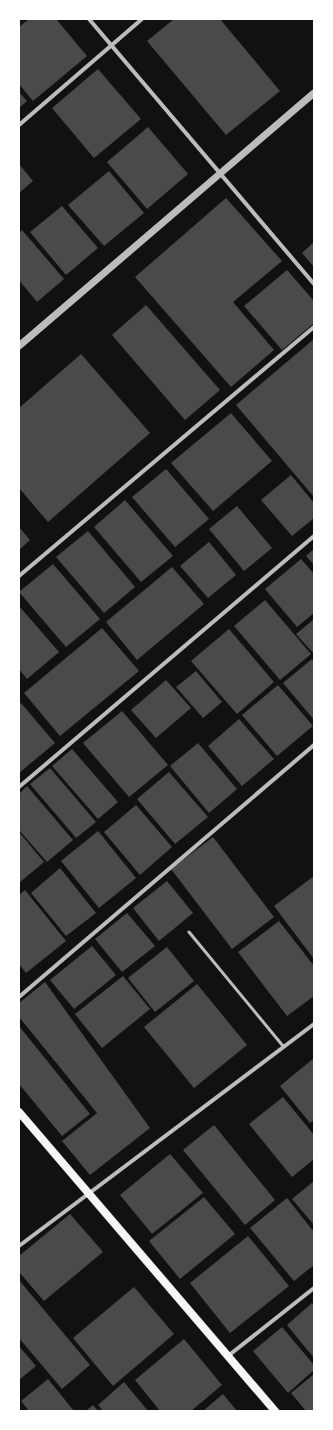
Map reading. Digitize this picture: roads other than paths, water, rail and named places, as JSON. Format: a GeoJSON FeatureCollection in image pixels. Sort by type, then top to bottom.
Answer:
{"type":"FeatureCollection","features":[{"type":"Feature","properties":{"kind":"main road"},"geometry":{"type":"LineString","coordinates":[[19,1112],[275,1411]]}},
{"type":"Feature","properties":{"kind":"street"},"geometry":{"type":"LineString","coordinates":[[89,19],[314,284]]}},
{"type":"Feature","properties":{"kind":"street"},"geometry":{"type":"LineString","coordinates":[[19,125],[142,19]]}},
{"type":"Feature","properties":{"kind":"street"},"geometry":{"type":"LineString","coordinates":[[19,346],[314,93]]}},
{"type":"Feature","properties":{"kind":"street"},"geometry":{"type":"LineString","coordinates":[[19,576],[314,327]]}},
{"type":"Feature","properties":{"kind":"street"},"geometry":{"type":"LineString","coordinates":[[19,787],[314,536]]}},
{"type":"Feature","properties":{"kind":"street"},"geometry":{"type":"LineString","coordinates":[[19,997],[314,745]]}},
{"type":"Feature","properties":{"kind":"street"},"geometry":{"type":"LineString","coordinates":[[19,1246],[314,1024]]}},
{"type":"Feature","properties":{"kind":"street"},"geometry":{"type":"LineString","coordinates":[[228,1356],[314,1288]]}},
{"type":"Feature","properties":{"kind":"lane"},"geometry":{"type":"LineString","coordinates":[[189,932],[283,1046]]}}]}
